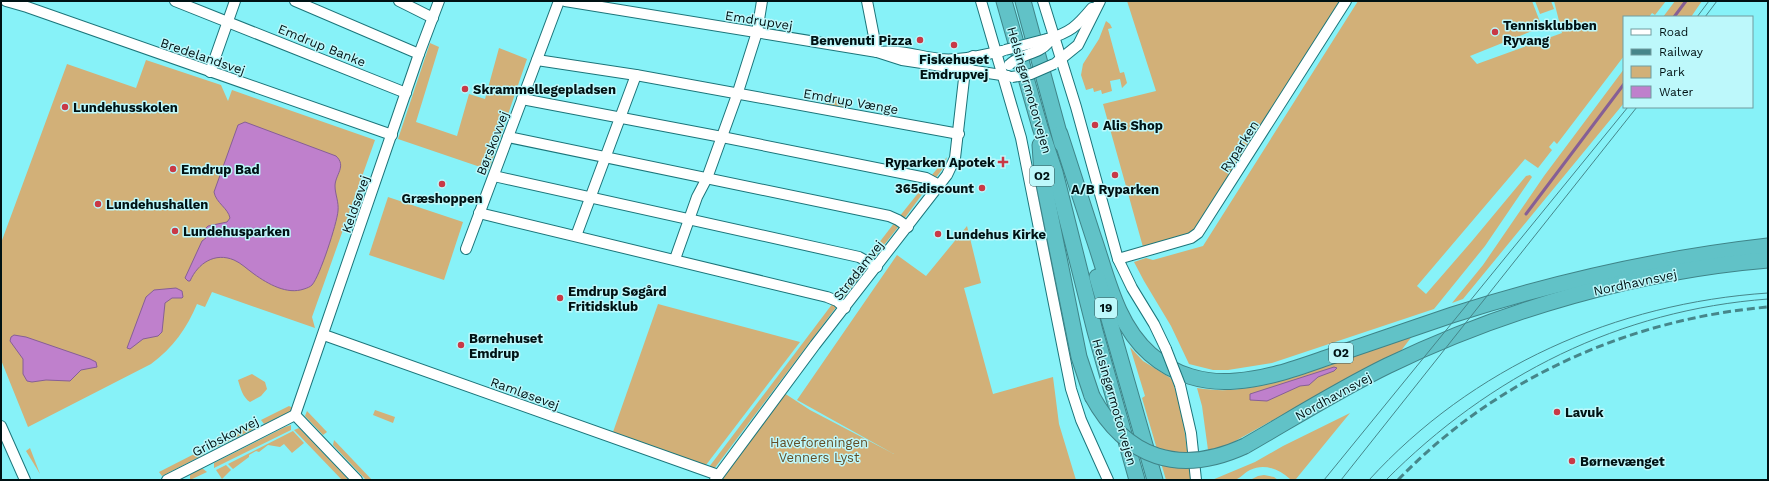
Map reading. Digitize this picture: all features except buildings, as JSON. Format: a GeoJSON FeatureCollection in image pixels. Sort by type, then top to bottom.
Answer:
{"type":"FeatureCollection","features":[{"type":"Feature","properties":{"kind":"highway","name":"Helsingørmotorvejen"},"geometry":{"type":"LineString","coordinates":[[1004,1],[1040,127],[1055,172],[1095,331],[1137,480]]}},
{"type":"Feature","properties":{"kind":"highway","name":"Helsingørmotorvejen"},"geometry":{"type":"LineString","coordinates":[[1023,1],[1102,294],[1155,480]]}},
{"type":"Feature","properties":{"kind":"highway","name":"Nordhavnsvej"},"geometry":{"type":"LineString","coordinates":[[1040,127],[1042,174],[1079,357],[1092,396],[1103,416],[1124,438],[1142,449],[1161,457],[1181,460],[1202,460],[1222,456],[1244,446],[1331,396],[1388,366],[1440,343],[1502,319],[1572,297],[1623,284],[1717,266],[1768,260]]}},
{"type":"Feature","properties":{"kind":"highway","name":"Nordhavnsvej"},"geometry":{"type":"LineString","coordinates":[[1060,134],[1111,291],[1127,326],[1142,347],[1159,361],[1177,372],[1206,381],[1237,381],[1270,376],[1453,315],[1604,274],[1689,256],[1768,246]]}},
{"type":"Feature","properties":{"kind":"street","name":"Bredelandsvej"},"geometry":{"type":"LineString","coordinates":[[6,1],[28,4],[210,72],[392,135]]}},
{"type":"Feature","properties":{"kind":"street","name":"Emdrup Banke"},"geometry":{"type":"LineString","coordinates":[[175,1],[406,93]]}},
{"type":"Feature","properties":{"kind":"street"},"geometry":{"type":"LineString","coordinates":[[210,72],[235,1]]}},
{"type":"Feature","properties":{"kind":"street"},"geometry":{"type":"LineString","coordinates":[[295,1],[419,54]]}},
{"type":"Feature","properties":{"kind":"street"},"geometry":{"type":"LineString","coordinates":[[398,1],[433,18]]}},
{"type":"Feature","properties":{"kind":"street","name":"Keldsøvej"},"geometry":{"type":"LineString","coordinates":[[296,415],[419,54],[439,1]]}},
{"type":"Feature","properties":{"kind":"street","name":"Børskovvej"},"geometry":{"type":"LineString","coordinates":[[466,249],[559,1]]}},
{"type":"Feature","properties":{"kind":"street","name":"Emdrupvej"},"geometry":{"type":"LineString","coordinates":[[565,1],[877,52],[894,59],[1008,76],[1031,74],[1058,62]]}},
{"type":"Feature","properties":{"kind":"street"},"geometry":{"type":"LineString","coordinates":[[675,259],[697,197],[707,178],[738,95],[757,32],[762,1]]}},
{"type":"Feature","properties":{"kind":"street"},"geometry":{"type":"LineString","coordinates":[[867,1],[877,52]]}},
{"type":"Feature","properties":{"kind":"street"},"geometry":{"type":"LineString","coordinates":[[981,1],[1008,76],[1071,389],[1081,420],[1108,480]]}},
{"type":"Feature","properties":{"kind":"street"},"geometry":{"type":"LineString","coordinates":[[1043,1],[1049,39],[1058,62],[1118,259],[1132,288],[1154,324],[1166,349],[1180,385],[1191,433],[1196,480]]}},
{"type":"Feature","properties":{"kind":"street"},"geometry":{"type":"LineString","coordinates":[[1008,76],[1009,65],[1021,56],[1040,50],[1049,39],[1071,30],[1079,24],[1099,1]]}},
{"type":"Feature","properties":{"kind":"street"},"geometry":{"type":"LineString","coordinates":[[1058,62],[1078,45],[1099,1]]}},
{"type":"Feature","properties":{"kind":"street","name":"Ryparken"},"geometry":{"type":"LineString","coordinates":[[1118,259],[1191,238],[1198,233],[1346,1]]}},
{"type":"Feature","properties":{"kind":"street","name":"Emdrupvej"},"geometry":{"type":"LineString","coordinates":[[877,52],[896,50],[942,59],[973,56],[1000,51],[1049,39]]}},
{"type":"Feature","properties":{"kind":"street","name":"Strødamvej"},"geometry":{"type":"LineString","coordinates":[[717,478],[812,349],[947,175],[955,158],[959,134],[965,70],[973,56]]}},
{"type":"Feature","properties":{"kind":"street","name":"Emdrup Vænge"},"geometry":{"type":"LineString","coordinates":[[537,60],[636,75],[738,95],[959,134]]}},
{"type":"Feature","properties":{"kind":"street"},"geometry":{"type":"LineString","coordinates":[[576,236],[636,75]]}},
{"type":"Feature","properties":{"kind":"street"},"geometry":{"type":"LineString","coordinates":[[522,99],[926,178],[939,185]]}},
{"type":"Feature","properties":{"kind":"street"},"geometry":{"type":"LineString","coordinates":[[508,137],[889,216],[908,227]]}},
{"type":"Feature","properties":{"kind":"street"},"geometry":{"type":"LineString","coordinates":[[494,176],[859,257],[877,267]]}},
{"type":"Feature","properties":{"kind":"street"},"geometry":{"type":"LineString","coordinates":[[480,213],[827,297],[836,301],[845,308]]}},
{"type":"Feature","properties":{"kind":"street","name":"Ramløsevej"},"geometry":{"type":"LineString","coordinates":[[324,335],[717,478]]}},
{"type":"Feature","properties":{"kind":"street"},"geometry":{"type":"LineString","coordinates":[[296,415],[357,480]]}},
{"type":"Feature","properties":{"kind":"street","name":"Gribskovvej"},"geometry":{"type":"LineString","coordinates":[[167,480],[296,415]]}},
{"type":"Feature","properties":{"kind":"street"},"geometry":{"type":"LineString","coordinates":[[1,426],[25,480]]}},
{"type":"Feature","properties":{"kind":"green space"},"geometry":{"type":"Polygon","coordinates":[[[1127,1],[1341,1],[1194,232],[1143,247],[1103,104],[1156,91],[1127,1]]]}},
{"type":"Feature","properties":{"kind":"green space"},"geometry":{"type":"Polygon","coordinates":[[[1358,1],[1532,1],[1542,27],[1470,56],[1477,64],[1562,33],[1554,1],[1666,1],[1655,15],[1652,13],[1650,16],[1623,16],[1623,57],[1557,144],[1554,141],[1549,147],[1552,150],[1538,168],[1525,159],[1417,286],[1426,294],[1526,176],[1530,175],[1532,177],[1485,246],[1434,309],[1272,363],[1228,370],[1213,370],[1189,364],[1171,326],[1134,262],[1146,258],[1153,260],[1203,246],[1358,1]]]}},
{"type":"Feature","properties":{"kind":"green space"},"geometry":{"type":"Polygon","coordinates":[[[1535,1],[1551,1],[1554,9],[1540,14],[1535,1]]]}},
{"type":"Feature","properties":{"kind":"green space"},"geometry":{"type":"Polygon","coordinates":[[[1675,1],[1702,1],[1692,16],[1664,16],[1675,1]]]}},
{"type":"Feature","properties":{"kind":"green space"},"geometry":{"type":"Polygon","coordinates":[[[1106,21],[1112,28],[1108,29],[1120,73],[1124,72],[1127,83],[1122,88],[1120,79],[1110,81],[1112,91],[1102,94],[1101,90],[1094,92],[1093,88],[1086,90],[1081,75],[1083,64],[1099,39],[1106,21]]]}},
{"type":"Feature","properties":{"kind":"green space"},"geometry":{"type":"Polygon","coordinates":[[[430,43],[439,47],[416,122],[457,136],[469,94],[485,99],[499,48],[527,59],[489,170],[398,139],[430,43]]]}},
{"type":"Feature","properties":{"kind":"green space","name":"Lundehusparken"},"geometry":{"type":"Polygon","coordinates":[[[146,60],[221,85],[228,101],[232,90],[375,140],[312,317],[315,328],[212,292],[205,307],[197,304],[189,321],[173,344],[151,364],[28,427],[1,360],[1,243],[67,64],[136,88],[146,60]]]}},
{"type":"Feature","properties":{"kind":"green space"},"geometry":{"type":"Polygon","coordinates":[[[1623,70],[1623,104],[1463,299],[1452,303],[1483,265],[1544,176],[1623,70]]]}},
{"type":"Feature","properties":{"kind":"green space"},"geometry":{"type":"Polygon","coordinates":[[[826,97],[848,102],[846,110],[825,106],[826,97]]]}},
{"type":"Feature","properties":{"kind":"green space"},"geometry":{"type":"Polygon","coordinates":[[[947,157],[944,167],[935,179],[931,176],[947,157]]]}},
{"type":"Feature","properties":{"kind":"green space"},"geometry":{"type":"Polygon","coordinates":[[[927,182],[929,185],[904,219],[899,217],[927,182]]]}},
{"type":"Feature","properties":{"kind":"green space"},"geometry":{"type":"Polygon","coordinates":[[[388,197],[463,222],[444,280],[369,255],[388,197]]]}},
{"type":"Feature","properties":{"kind":"green space"},"geometry":{"type":"Polygon","coordinates":[[[895,222],[899,226],[873,259],[868,257],[895,222]]]}},
{"type":"Feature","properties":{"kind":"green space","name":"Haveforeningen Venners Lyst"},"geometry":{"type":"Polygon","coordinates":[[[967,226],[981,283],[964,288],[993,394],[1053,377],[1059,424],[1076,480],[718,480],[781,391],[810,410],[894,454],[797,400],[897,255],[926,276],[967,226]]]}},
{"type":"Feature","properties":{"kind":"green space"},"geometry":{"type":"Polygon","coordinates":[[[866,264],[867,268],[842,300],[838,298],[863,265],[866,264]]]}},
{"type":"Feature","properties":{"kind":"green space"},"geometry":{"type":"Polygon","coordinates":[[[833,303],[837,306],[714,469],[709,467],[833,303]]]}},
{"type":"Feature","properties":{"kind":"green space"},"geometry":{"type":"Polygon","coordinates":[[[658,304],[800,342],[706,465],[613,432],[658,304]]]}},
{"type":"Feature","properties":{"kind":"green space"},"geometry":{"type":"Polygon","coordinates":[[[1413,335],[1397,356],[1361,371],[1228,445],[1208,450],[1202,406],[1197,388],[1231,390],[1264,385],[1265,383],[1413,335]]]}},
{"type":"Feature","properties":{"kind":"green space"},"geometry":{"type":"Polygon","coordinates":[[[1130,347],[1143,361],[1172,379],[1182,412],[1191,480],[1166,480],[1142,398],[1145,396],[1130,347]]]}},
{"type":"Feature","properties":{"kind":"green space"},"geometry":{"type":"Polygon","coordinates":[[[252,374],[265,382],[267,389],[261,396],[250,402],[244,395],[238,380],[252,374]]]}},
{"type":"Feature","properties":{"kind":"green space"},"geometry":{"type":"Polygon","coordinates":[[[289,406],[293,408],[291,411],[264,424],[261,420],[289,406]]]}},
{"type":"Feature","properties":{"kind":"green space"},"geometry":{"type":"Polygon","coordinates":[[[375,410],[395,417],[393,423],[373,415],[375,410]]]}},
{"type":"Feature","properties":{"kind":"green space"},"geometry":{"type":"Polygon","coordinates":[[[307,411],[327,432],[323,435],[305,416],[307,411]]]}},
{"type":"Feature","properties":{"kind":"green space"},"geometry":{"type":"Polygon","coordinates":[[[1350,413],[1296,479],[1290,479],[1281,472],[1271,468],[1261,467],[1250,470],[1235,480],[1212,480],[1255,462],[1283,446],[1350,413]]]}},
{"type":"Feature","properties":{"kind":"green space"},"geometry":{"type":"Polygon","coordinates":[[[255,423],[258,427],[209,451],[207,447],[255,423]]]}},
{"type":"Feature","properties":{"kind":"green space"},"geometry":{"type":"Polygon","coordinates":[[[291,425],[291,430],[214,468],[214,463],[291,425]]]}},
{"type":"Feature","properties":{"kind":"green space"},"geometry":{"type":"Polygon","coordinates":[[[299,428],[349,480],[342,480],[294,430],[299,428]]]}},
{"type":"Feature","properties":{"kind":"green space"},"geometry":{"type":"Polygon","coordinates":[[[293,431],[304,443],[292,453],[284,444],[280,447],[268,445],[259,452],[256,451],[249,455],[249,457],[233,469],[228,464],[293,431]]]}},
{"type":"Feature","properties":{"kind":"green space"},"geometry":{"type":"Polygon","coordinates":[[[334,440],[372,480],[366,480],[333,445],[334,440]]]}},
{"type":"Feature","properties":{"kind":"green space"},"geometry":{"type":"Polygon","coordinates":[[[30,448],[40,474],[26,451],[30,448]]]}},
{"type":"Feature","properties":{"kind":"green space"},"geometry":{"type":"Polygon","coordinates":[[[202,450],[205,454],[162,476],[159,472],[202,450]]]}},
{"type":"Feature","properties":{"kind":"green space"},"geometry":{"type":"Polygon","coordinates":[[[226,465],[231,470],[222,479],[216,470],[226,465]]]}},
{"type":"Feature","properties":{"kind":"green space"},"geometry":{"type":"Polygon","coordinates":[[[202,468],[207,472],[190,480],[190,475],[202,468]]]}},
{"type":"Feature","properties":{"kind":"green space"},"geometry":{"type":"Polygon","coordinates":[[[1264,475],[1274,477],[1278,480],[1250,480],[1258,476],[1264,475]]]}},
{"type":"Feature","properties":{"kind":"water"},"geometry":{"type":"Polygon","coordinates":[[[245,122],[336,156],[339,160],[341,167],[335,182],[338,208],[335,226],[319,271],[312,285],[309,287],[291,291],[278,288],[259,278],[237,261],[220,257],[214,258],[202,264],[190,281],[185,278],[202,241],[206,238],[205,229],[208,226],[227,222],[230,218],[227,211],[215,196],[214,192],[238,125],[245,122]]]}},
{"type":"Feature","properties":{"kind":"water"},"geometry":{"type":"Polygon","coordinates":[[[176,288],[182,291],[183,297],[172,298],[165,303],[162,332],[158,336],[143,339],[130,349],[127,348],[146,297],[154,290],[176,288]]]}},
{"type":"Feature","properties":{"kind":"water"},"geometry":{"type":"Polygon","coordinates":[[[14,335],[26,337],[90,359],[96,362],[97,367],[81,370],[70,381],[27,381],[23,374],[23,359],[10,341],[11,337],[14,335]]]}},
{"type":"Feature","properties":{"kind":"water"},"geometry":{"type":"Polygon","coordinates":[[[1334,367],[1337,368],[1334,371],[1318,377],[1309,385],[1300,386],[1267,401],[1250,400],[1250,394],[1334,367]]]}},
{"type":"Feature","properties":{"kind":"waterway"},"geometry":{"type":"LineString","coordinates":[[1675,16],[1686,1]]}},
{"type":"Feature","properties":{"kind":"waterway"},"geometry":{"type":"LineString","coordinates":[[1526,214],[1623,85]]}},
{"type":"Feature","properties":{"kind":"tram line"},"geometry":{"type":"LineString","coordinates":[[1698,16],[1709,1]]}},
{"type":"Feature","properties":{"kind":"tram line"},"geometry":{"type":"LineString","coordinates":[[1706,16],[1717,1]]}},
{"type":"Feature","properties":{"kind":"tram line"},"geometry":{"type":"LineString","coordinates":[[1324,480],[1627,108]]}},
{"type":"Feature","properties":{"kind":"tram line"},"geometry":{"type":"LineString","coordinates":[[1341,480],[1636,108]]}},
{"type":"Feature","properties":{"kind":"tram line"},"geometry":{"type":"LineString","coordinates":[[1369,480],[1409,440],[1453,405],[1500,374],[1550,348],[1602,327],[1656,311],[1711,299],[1768,293]]}},
{"type":"Feature","properties":{"kind":"tram line"},"geometry":{"type":"LineString","coordinates":[[1386,480],[1426,443],[1469,409],[1514,379],[1560,354],[1610,333],[1660,317],[1713,306],[1768,299]]}},
{"type":"Feature","properties":{"kind":"railway"},"geometry":{"type":"LineString","coordinates":[[1398,480],[1436,444],[1477,412],[1521,384],[1567,360],[1615,340],[1665,325],[1716,314],[1768,307]]}},
{"type":"Feature","properties":{"kind":"place","name":"Tennisklubben Ryvang"},"geometry":{"type":"Point","coordinates":[1495,32]}},
{"type":"Feature","properties":{"kind":"place","name":"Benvenuti Pizza"},"geometry":{"type":"Point","coordinates":[920,40]}},
{"type":"Feature","properties":{"kind":"place","name":"Fiskehuset Emdrupvej"},"geometry":{"type":"Point","coordinates":[954,45]}},
{"type":"Feature","properties":{"kind":"place","name":"Skrammellegepladsen"},"geometry":{"type":"Point","coordinates":[465,89]}},
{"type":"Feature","properties":{"kind":"place","name":"Lundehusskolen"},"geometry":{"type":"Point","coordinates":[65,107]}},
{"type":"Feature","properties":{"kind":"place","name":"Alis Shop"},"geometry":{"type":"Point","coordinates":[1095,125]}},
{"type":"Feature","properties":{"kind":"place","name":"Ryparken Apotek"},"geometry":{"type":"Point","coordinates":[1003,162]}},
{"type":"Feature","properties":{"kind":"place","name":"Emdrup Bad"},"geometry":{"type":"Point","coordinates":[173,169]}},
{"type":"Feature","properties":{"kind":"place","name":"A/B Ryparken"},"geometry":{"type":"Point","coordinates":[1115,175]}},
{"type":"Feature","properties":{"kind":"place","name":"Græshoppen"},"geometry":{"type":"Point","coordinates":[442,184]}},
{"type":"Feature","properties":{"kind":"place","name":"365discount"},"geometry":{"type":"Point","coordinates":[982,188]}},
{"type":"Feature","properties":{"kind":"place","name":"Lundehushallen"},"geometry":{"type":"Point","coordinates":[98,204]}},
{"type":"Feature","properties":{"kind":"place","name":"Lundehusparken"},"geometry":{"type":"Point","coordinates":[175,231]}},
{"type":"Feature","properties":{"kind":"place","name":"Lundehus Kirke"},"geometry":{"type":"Point","coordinates":[938,234]}},
{"type":"Feature","properties":{"kind":"place","name":"Emdrup Søgård Fritidsklub"},"geometry":{"type":"Point","coordinates":[560,298]}},
{"type":"Feature","properties":{"kind":"place","name":"Børnehuset Emdrup"},"geometry":{"type":"Point","coordinates":[461,345]}},
{"type":"Feature","properties":{"kind":"place","name":"Lavuk"},"geometry":{"type":"Point","coordinates":[1557,412]}},
{"type":"Feature","properties":{"kind":"place","name":"Børnevænget"},"geometry":{"type":"Point","coordinates":[1572,461]}}]}
